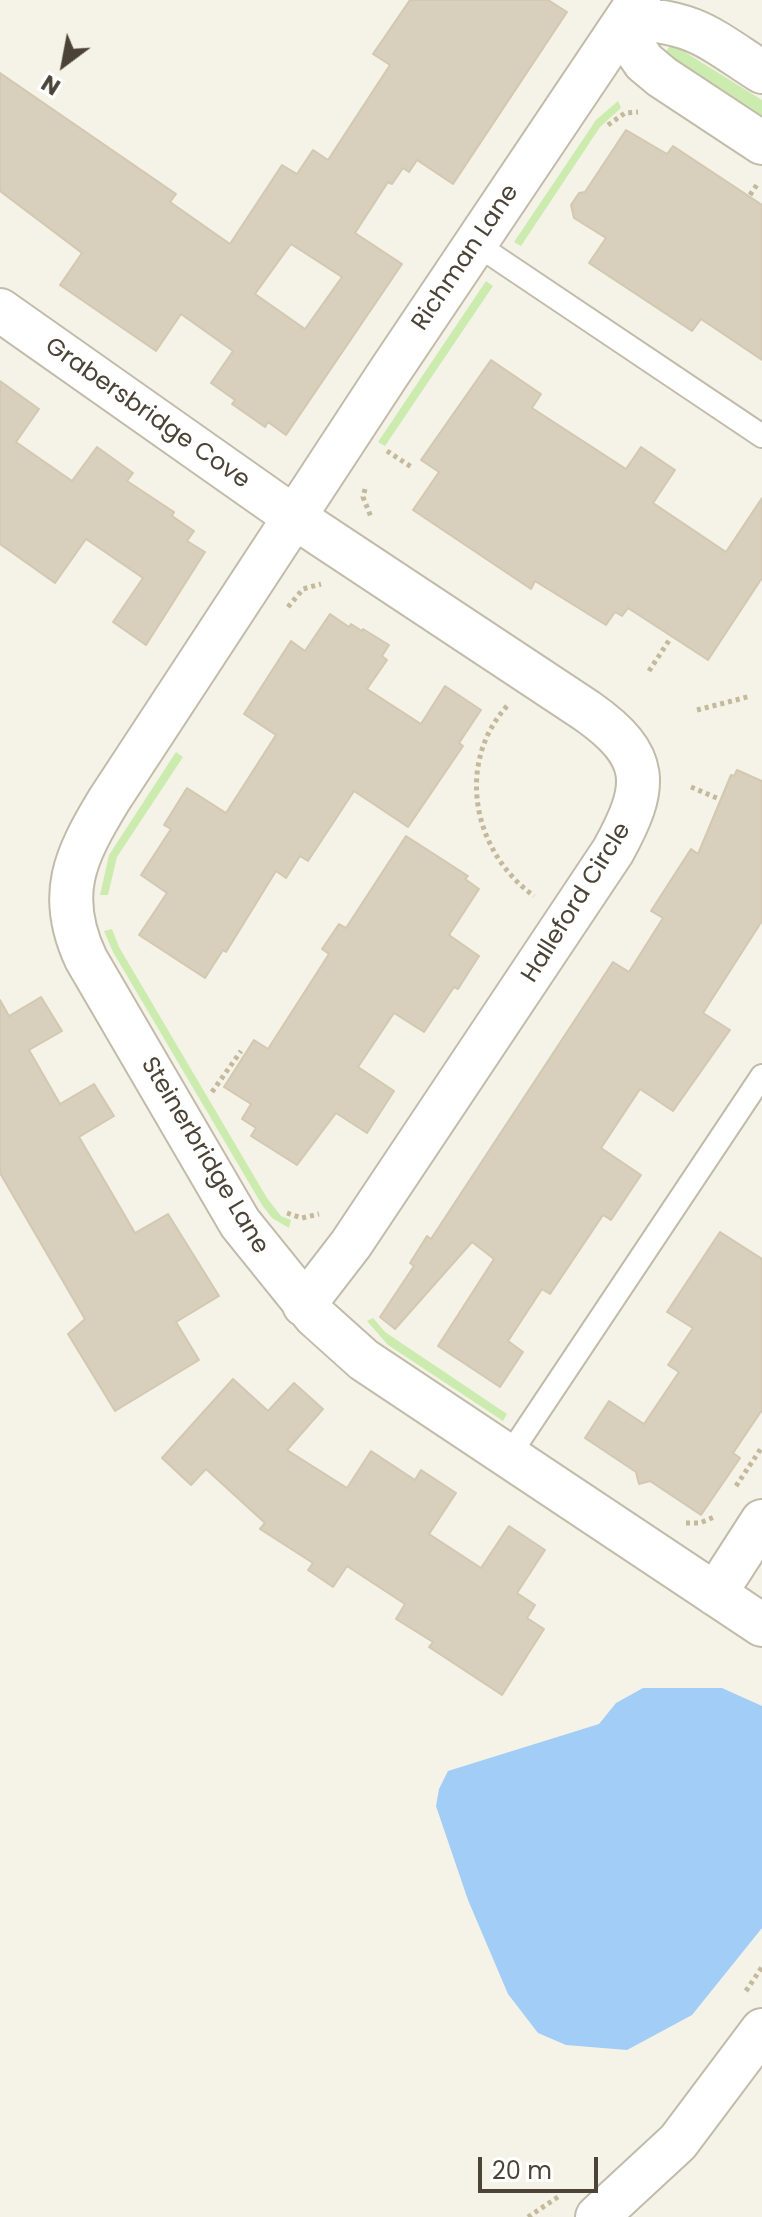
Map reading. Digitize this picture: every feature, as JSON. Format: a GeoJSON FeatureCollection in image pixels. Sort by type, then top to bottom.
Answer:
{"type":"FeatureCollection","features":[{"type":"Feature","properties":{"kind":"street"},"geometry":{"type":"LineString","coordinates":[[762,72],[694,27],[629,15],[644,62],[762,143]]}},
{"type":"Feature","properties":{"kind":"street","name":"Richman Lane"},"geometry":{"type":"LineString","coordinates":[[294,517],[629,15]]}},
{"type":"Feature","properties":{"kind":"street","name":"Grabersbridge Cove"},"geometry":{"type":"LineString","coordinates":[[0,310],[294,517]]}},
{"type":"Feature","properties":{"kind":"street","name":"Halleford Circle"},"geometry":{"type":"LineString","coordinates":[[294,517],[615,731],[634,757],[639,784],[634,812],[550,948],[351,1244],[304,1305]]}},
{"type":"Feature","properties":{"kind":"street","name":"Steinerbridge Lane"},"geometry":{"type":"LineString","coordinates":[[294,517],[88,835],[73,875],[70,906],[75,937],[240,1223],[304,1305],[364,1360],[762,1625]]}},
{"type":"Feature","properties":{"kind":"street"},"geometry":{"type":"LineString","coordinates":[[715,1594],[762,1521]]}},
{"type":"Feature","properties":{"kind":"street"},"geometry":{"type":"LineString","coordinates":[[597,2217],[678,2142],[762,2030]]}},
{"type":"Feature","properties":{"kind":"lane"},"geometry":{"type":"LineString","coordinates":[[476,244],[762,436]]}},
{"type":"Feature","properties":{"kind":"lane"},"geometry":{"type":"LineString","coordinates":[[508,1457],[762,1076]]}},
{"type":"Feature","properties":{"kind":"path"},"geometry":{"type":"LineString","coordinates":[[377,444],[413,468]]}},
{"type":"Feature","properties":{"kind":"path"},"geometry":{"type":"LineString","coordinates":[[280,618],[303,589],[322,583],[334,586]]}},
{"type":"Feature","properties":{"kind":"path"},"geometry":{"type":"LineString","coordinates":[[649,671],[670,639]]}},
{"type":"Feature","properties":{"kind":"path"},"geometry":{"type":"LineString","coordinates":[[697,710],[751,696]]}},
{"type":"Feature","properties":{"kind":"path"},"geometry":{"type":"LineString","coordinates":[[512,700],[497,716],[482,747],[476,802],[479,821],[494,854],[535,897]]}},
{"type":"Feature","properties":{"kind":"path"},"geometry":{"type":"LineString","coordinates":[[691,787],[719,799]]}},
{"type":"Feature","properties":{"kind":"path"},"geometry":{"type":"LineString","coordinates":[[528,907],[541,887]]}},
{"type":"Feature","properties":{"kind":"path"},"geometry":{"type":"LineString","coordinates":[[211,1092],[241,1051]]}},
{"type":"Feature","properties":{"kind":"path"},"geometry":{"type":"LineString","coordinates":[[203,1080],[217,1104]]}},
{"type":"Feature","properties":{"kind":"path"},"geometry":{"type":"LineString","coordinates":[[276,1203],[292,1216],[302,1218],[317,1216],[327,1209]]}},
{"type":"Feature","properties":{"kind":"path"},"geometry":{"type":"LineString","coordinates":[[302,1218],[303,1231]]}},
{"type":"Feature","properties":{"kind":"path"},"geometry":{"type":"LineString","coordinates":[[735,1488],[762,1447]]}},
{"type":"Feature","properties":{"kind":"path"},"geometry":{"type":"LineString","coordinates":[[677,1520],[700,1523],[719,1512]]}},
{"type":"Feature","properties":{"kind":"path"},"geometry":{"type":"LineString","coordinates":[[700,1523],[704,1535]]}},
{"type":"Feature","properties":{"kind":"green space"},"geometry":{"type":"Polygon","coordinates":[[[672,44],[762,100],[762,120],[670,58],[666,51],[672,44]]]}},
{"type":"Feature","properties":{"kind":"green space"},"geometry":{"type":"Polygon","coordinates":[[[618,101],[621,108],[600,127],[521,246],[514,242],[596,120],[618,101]]]}},
{"type":"Feature","properties":{"kind":"green space"},"geometry":{"type":"Polygon","coordinates":[[[486,281],[493,286],[385,446],[378,442],[486,281]]]}},
{"type":"Feature","properties":{"kind":"green space"},"geometry":{"type":"Polygon","coordinates":[[[176,752],[183,757],[117,857],[108,895],[100,895],[109,855],[176,752]]]}},
{"type":"Feature","properties":{"kind":"green space"},"geometry":{"type":"Polygon","coordinates":[[[112,929],[119,947],[267,1198],[281,1216],[291,1220],[289,1228],[272,1218],[262,1205],[113,952],[104,931],[112,929]]]}},
{"type":"Feature","properties":{"kind":"green space"},"geometry":{"type":"Polygon","coordinates":[[[373,1318],[385,1332],[507,1414],[503,1421],[388,1345],[367,1321],[373,1318]]]}},
{"type":"Feature","properties":{"kind":"water"},"geometry":{"type":"Polygon","coordinates":[[[643,1688],[722,1688],[762,1706],[762,1928],[692,2015],[627,2050],[566,2045],[538,2033],[508,1994],[468,1900],[436,1806],[439,1789],[448,1771],[599,1724],[616,1703],[643,1688]]]}},
{"type":"Feature","properties":{"kind":"building"},"geometry":{"type":"Polygon","coordinates":[[[410,0],[548,0],[567,12],[453,184],[417,160],[409,172],[403,168],[392,184],[388,182],[355,233],[402,264],[286,435],[268,422],[265,427],[232,404],[235,400],[211,383],[233,351],[181,314],[156,351],[60,285],[82,253],[0,191],[0,73],[176,194],[170,202],[230,244],[282,165],[297,174],[313,150],[328,160],[390,65],[373,54],[410,0]],[[291,244],[255,294],[305,329],[342,277],[291,244]]]}},
{"type":"Feature","properties":{"kind":"building"},"geometry":{"type":"Polygon","coordinates":[[[626,130],[667,154],[673,146],[762,205],[762,360],[701,319],[692,331],[589,263],[606,238],[574,218],[571,205],[579,193],[585,192],[626,130]]]}},
{"type":"Feature","properties":{"kind":"building"},"geometry":{"type":"Polygon","coordinates":[[[491,360],[541,394],[532,408],[626,469],[641,447],[675,470],[653,503],[726,552],[762,498],[762,578],[708,660],[628,608],[622,616],[615,612],[606,625],[535,581],[531,589],[413,510],[439,472],[421,460],[491,360]]]}},
{"type":"Feature","properties":{"kind":"building"},"geometry":{"type":"Polygon","coordinates":[[[0,381],[39,409],[16,442],[72,481],[97,447],[133,473],[127,481],[174,512],[172,516],[194,531],[187,541],[205,552],[146,645],[113,622],[143,578],[86,539],[55,583],[0,544],[0,381]]]}},
{"type":"Feature","properties":{"kind":"building"},"geometry":{"type":"Polygon","coordinates":[[[330,614],[349,627],[351,624],[363,629],[389,645],[382,656],[387,660],[367,689],[421,724],[445,686],[481,710],[459,743],[463,746],[408,827],[354,791],[308,861],[300,856],[286,878],[276,871],[226,952],[223,950],[205,978],[139,935],[167,893],[141,875],[171,829],[164,825],[187,788],[226,813],[276,735],[244,714],[291,641],[305,651],[330,614]]]}},
{"type":"Feature","properties":{"kind":"building"},"geometry":{"type":"Polygon","coordinates":[[[737,770],[762,781],[762,921],[703,1013],[730,1030],[673,1111],[640,1089],[601,1148],[641,1175],[611,1220],[603,1215],[550,1294],[542,1289],[508,1341],[523,1352],[500,1387],[438,1346],[494,1259],[472,1242],[395,1329],[380,1317],[414,1266],[410,1263],[427,1236],[431,1239],[613,962],[629,972],[663,918],[651,911],[691,849],[698,854],[731,775],[734,776],[737,770]]]}},
{"type":"Feature","properties":{"kind":"building"},"geometry":{"type":"Polygon","coordinates":[[[406,836],[468,876],[465,879],[479,889],[449,935],[479,956],[424,1032],[394,1013],[358,1067],[394,1091],[367,1133],[336,1113],[297,1165],[251,1136],[256,1128],[242,1119],[251,1104],[224,1087],[254,1040],[268,1049],[329,954],[322,949],[339,924],[346,928],[406,836]]]}},
{"type":"Feature","properties":{"kind":"building"},"geometry":{"type":"Polygon","coordinates":[[[41,997],[62,1031],[29,1050],[60,1104],[94,1084],[114,1116],[79,1137],[135,1233],[168,1214],[219,1296],[176,1322],[199,1360],[115,1411],[68,1334],[85,1319],[0,1173],[0,1000],[9,1016],[41,997]]]}},
{"type":"Feature","properties":{"kind":"building"},"geometry":{"type":"Polygon","coordinates":[[[720,1232],[762,1259],[762,1410],[733,1453],[740,1458],[701,1515],[650,1481],[639,1484],[636,1472],[585,1438],[609,1401],[644,1424],[679,1372],[668,1365],[693,1328],[667,1312],[720,1232]]]}},
{"type":"Feature","properties":{"kind":"building"},"geometry":{"type":"Polygon","coordinates":[[[233,1379],[268,1411],[294,1383],[323,1409],[287,1450],[347,1488],[371,1451],[415,1480],[421,1470],[456,1493],[429,1534],[481,1568],[509,1526],[545,1550],[517,1593],[535,1605],[527,1618],[544,1629],[502,1695],[429,1647],[433,1642],[396,1619],[405,1604],[347,1566],[333,1587],[308,1570],[313,1563],[260,1529],[265,1523],[206,1469],[191,1485],[162,1458],[233,1379]]]}}]}
